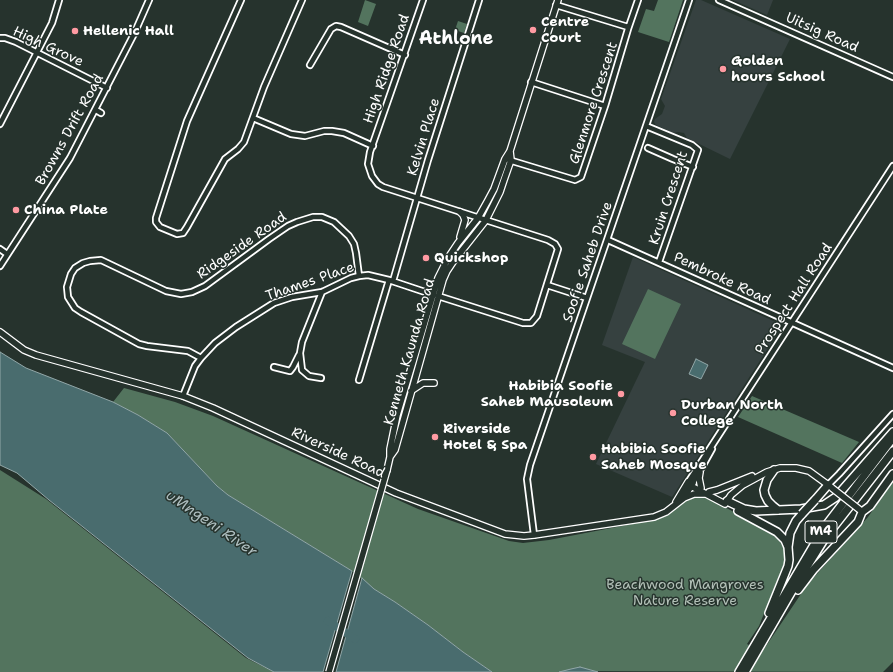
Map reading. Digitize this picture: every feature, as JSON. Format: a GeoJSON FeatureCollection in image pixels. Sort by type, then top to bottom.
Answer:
{"type":"FeatureCollection","features":[{"type":"Feature","properties":{"kind":"highway"},"geometry":{"type":"LineString","coordinates":[[726,503],[750,511],[818,507],[829,502],[843,489],[893,432]]}},
{"type":"Feature","properties":{"kind":"highway","name":"M4"},"geometry":{"type":"LineString","coordinates":[[745,672],[824,528],[893,438]]}},
{"type":"Feature","properties":{"kind":"highway","name":"M4"},"geometry":{"type":"LineString","coordinates":[[739,672],[825,538],[893,452]]}},
{"type":"Feature","properties":{"kind":"highway"},"geometry":{"type":"LineString","coordinates":[[770,471],[764,490],[765,495],[768,501],[778,510]]}},
{"type":"Feature","properties":{"kind":"highway"},"geometry":{"type":"LineString","coordinates":[[764,635],[804,581],[858,522],[861,511],[870,506],[893,474]]}},
{"type":"Feature","properties":{"kind":"highway"},"geometry":{"type":"LineString","coordinates":[[788,547],[792,529],[802,514],[830,487]]}},
{"type":"Feature","properties":{"kind":"highway"},"geometry":{"type":"LineString","coordinates":[[726,503],[777,532],[785,540],[788,547],[790,560],[764,635]]}},
{"type":"Feature","properties":{"kind":"main road","name":"Kenneth Kaunda Road"},"geometry":{"type":"LineString","coordinates":[[329,672],[387,470],[397,415],[436,295],[447,271],[486,220],[500,192],[504,159],[510,151],[557,2]]}},
{"type":"Feature","properties":{"kind":"main road","name":"Kenneth Kaunda Road"},"geometry":{"type":"LineString","coordinates":[[390,458],[395,450],[442,268],[458,243],[478,218],[511,160],[510,151]]}},
{"type":"Feature","properties":{"kind":"main road"},"geometry":{"type":"LineString","coordinates":[[494,189],[500,192]]}},
{"type":"Feature","properties":{"kind":"main road"},"geometry":{"type":"LineString","coordinates":[[458,243],[466,222],[460,212]]}},
{"type":"Feature","properties":{"kind":"main road","name":"Riverside Road"},"geometry":{"type":"LineString","coordinates":[[0,332],[19,346],[36,355],[183,396],[225,412],[396,493],[501,533],[514,535],[534,535],[654,517],[666,512],[684,498],[690,484]]}},
{"type":"Feature","properties":{"kind":"main road"},"geometry":{"type":"LineString","coordinates":[[411,391],[423,383],[434,383]]}},
{"type":"Feature","properties":{"kind":"main road"},"geometry":{"type":"LineString","coordinates":[[684,498],[694,494],[708,493],[717,490],[760,472],[788,467],[802,469],[816,475],[861,511]]}},
{"type":"Feature","properties":{"kind":"main road"},"geometry":{"type":"LineString","coordinates":[[690,484],[726,503],[736,490],[770,471]]}},
{"type":"Feature","properties":{"kind":"main road"},"geometry":{"type":"LineString","coordinates":[[700,472],[698,478],[701,488]]}},
{"type":"Feature","properties":{"kind":"main road"},"geometry":{"type":"LineString","coordinates":[[690,484],[701,488],[708,493]]}},
{"type":"Feature","properties":{"kind":"main road","name":"Riverside Road"},"geometry":{"type":"LineString","coordinates":[[675,505],[690,484]]}},
{"type":"Feature","properties":{"kind":"street"},"geometry":{"type":"LineString","coordinates":[[0,124],[52,23],[59,0]]}},
{"type":"Feature","properties":{"kind":"street","name":"Browns Drift Road"},"geometry":{"type":"LineString","coordinates":[[0,266],[70,158],[107,88],[149,0]]}},
{"type":"Feature","properties":{"kind":"street"},"geometry":{"type":"LineString","coordinates":[[241,0],[184,128],[156,218],[158,225],[177,234],[181,234],[185,231],[222,162],[241,146],[264,87],[301,1]]}},
{"type":"Feature","properties":{"kind":"street","name":"High Ridge Road"},"geometry":{"type":"LineString","coordinates":[[423,0],[372,146],[368,164],[372,176],[375,181],[383,187],[548,240],[555,244],[558,249],[547,285]]}},
{"type":"Feature","properties":{"kind":"street","name":"Kelvin Place"},"geometry":{"type":"LineString","coordinates":[[359,380],[479,0]]}},
{"type":"Feature","properties":{"kind":"street","name":"Glenmore Crescent"},"geometry":{"type":"LineString","coordinates":[[504,159],[575,180],[581,177],[605,106],[628,27],[638,0]]}},
{"type":"Feature","properties":{"kind":"street","name":"Soofie Saheb Drive"},"geometry":{"type":"LineString","coordinates":[[534,535],[527,479],[530,465],[689,0]]}},
{"type":"Feature","properties":{"kind":"street","name":"Uitsig Road"},"geometry":{"type":"LineString","coordinates":[[719,0],[893,77]]}},
{"type":"Feature","properties":{"kind":"street","name":"Glenmore Crescent"},"geometry":{"type":"LineString","coordinates":[[557,2],[628,27]]}},
{"type":"Feature","properties":{"kind":"street"},"geometry":{"type":"LineString","coordinates":[[310,65],[331,29],[336,26],[405,55]]}},
{"type":"Feature","properties":{"kind":"street","name":"High Grove"},"geometry":{"type":"LineString","coordinates":[[0,38],[6,38],[16,42],[107,88]]}},
{"type":"Feature","properties":{"kind":"street"},"geometry":{"type":"LineString","coordinates":[[47,65],[51,60]]}},
{"type":"Feature","properties":{"kind":"street"},"geometry":{"type":"LineString","coordinates":[[531,82],[605,106]]}},
{"type":"Feature","properties":{"kind":"street"},"geometry":{"type":"LineString","coordinates":[[96,110],[101,113]]}},
{"type":"Feature","properties":{"kind":"street"},"geometry":{"type":"LineString","coordinates":[[253,118],[291,134],[305,136],[332,130],[344,133],[372,146]]}},
{"type":"Feature","properties":{"kind":"street","name":"Kruin Crescent"},"geometry":{"type":"LineString","coordinates":[[646,126],[695,146],[698,150],[659,262]]}},
{"type":"Feature","properties":{"kind":"street"},"geometry":{"type":"LineString","coordinates":[[648,148],[693,167]]}},
{"type":"Feature","properties":{"kind":"street","name":"Prospect Hall Road"},"geometry":{"type":"LineString","coordinates":[[690,484],[706,453],[714,444],[893,166]]}},
{"type":"Feature","properties":{"kind":"street","name":"Ridgeside Road"},"geometry":{"type":"LineString","coordinates":[[201,358],[188,351],[139,344],[81,312],[71,303],[67,292],[68,281],[75,268],[90,260],[101,260],[166,291],[181,294],[192,292],[205,286],[269,238],[288,226],[313,217],[322,217],[334,222],[349,236],[354,244],[359,276]]}},
{"type":"Feature","properties":{"kind":"street","name":"Pembroke Road"},"geometry":{"type":"LineString","coordinates":[[608,240],[893,368]]}},
{"type":"Feature","properties":{"kind":"street"},"geometry":{"type":"LineString","coordinates":[[0,250],[7,254]]}},
{"type":"Feature","properties":{"kind":"street","name":"Thames Place"},"geometry":{"type":"LineString","coordinates":[[183,396],[191,375],[201,358],[215,343],[222,338],[274,303],[292,297],[322,292],[359,276],[374,276],[391,280],[528,324],[537,316],[547,285]]}},
{"type":"Feature","properties":{"kind":"street"},"geometry":{"type":"LineString","coordinates":[[547,285],[587,298]]}},
{"type":"Feature","properties":{"kind":"street"},"geometry":{"type":"LineString","coordinates":[[274,367],[290,370],[293,368],[322,292]]}},
{"type":"Feature","properties":{"kind":"street"},"geometry":{"type":"LineString","coordinates":[[300,353],[302,370],[309,376],[321,378]]}},
{"type":"Feature","properties":{"kind":"street"},"geometry":{"type":"LineString","coordinates":[[830,487],[839,474],[893,414]]}},
{"type":"Feature","properties":{"kind":"street","name":"Prospect Hall Road"},"geometry":{"type":"LineString","coordinates":[[690,484],[700,472],[710,455],[714,444]]}},
{"type":"Feature","properties":{"kind":"shaded area","name":"Golden hours School"},"geometry":{"type":"Polygon","coordinates":[[[696,0],[701,0],[790,39],[730,159],[687,138],[684,133],[673,133],[656,125],[654,122],[655,119],[662,114],[665,106],[661,99],[696,0]]]}},
{"type":"Feature","properties":{"kind":"shaded area"},"geometry":{"type":"Polygon","coordinates":[[[733,0],[773,0],[767,15],[733,0]]]}},
{"type":"Feature","properties":{"kind":"shaded area","name":"Durban North College"},"geometry":{"type":"Polygon","coordinates":[[[633,257],[780,324],[781,328],[672,497],[596,464],[645,362],[602,345],[633,257]]]}},
{"type":"Feature","properties":{"kind":"green space"},"geometry":{"type":"Polygon","coordinates":[[[365,0],[376,4],[368,26],[358,22],[365,0]]]}},
{"type":"Feature","properties":{"kind":"green space"},"geometry":{"type":"Polygon","coordinates":[[[658,0],[683,0],[669,42],[638,32],[646,9],[654,11],[658,0]]]}},
{"type":"Feature","properties":{"kind":"green space"},"geometry":{"type":"Polygon","coordinates":[[[458,21],[467,24],[464,33],[455,30],[458,21]]]}},
{"type":"Feature","properties":{"kind":"green space"},"geometry":{"type":"Polygon","coordinates":[[[648,289],[681,304],[655,359],[622,344],[648,289]]]}},
{"type":"Feature","properties":{"kind":"green space","name":"Beachwood Mangroves Nature Reserve"},"geometry":{"type":"Polygon","coordinates":[[[124,388],[175,402],[213,416],[418,509],[509,541],[523,543],[549,540],[653,520],[670,512],[680,502],[693,496],[705,496],[777,536],[785,551],[785,561],[759,626],[747,644],[762,652],[807,585],[868,517],[893,481],[893,662],[883,672],[492,672],[428,625],[374,589],[352,571],[228,495],[217,486],[167,433],[113,402],[124,388]]]}},
{"type":"Feature","properties":{"kind":"green space"},"geometry":{"type":"Polygon","coordinates":[[[752,396],[859,442],[842,463],[738,417],[752,396]]]}},
{"type":"Feature","properties":{"kind":"green space"},"geometry":{"type":"Polygon","coordinates":[[[0,470],[46,499],[246,658],[274,672],[0,672],[0,470]]]}},
{"type":"Feature","properties":{"kind":"water"},"geometry":{"type":"Polygon","coordinates":[[[0,352],[26,368],[113,402],[167,433],[217,486],[228,495],[352,571],[323,672],[274,672],[248,658],[17,473],[0,465],[0,352]]]}},
{"type":"Feature","properties":{"kind":"water"},"geometry":{"type":"Polygon","coordinates":[[[696,359],[708,365],[701,379],[689,374],[696,359]]]}},
{"type":"Feature","properties":{"kind":"water"},"geometry":{"type":"Polygon","coordinates":[[[362,578],[374,589],[428,625],[492,672],[336,672],[362,578]]]}},
{"type":"Feature","properties":{"kind":"water"},"geometry":{"type":"Polygon","coordinates":[[[580,667],[598,672],[559,672],[571,669],[580,667]]]}},
{"type":"Feature","properties":{"kind":"waterway","name":"uMngeni River"},"geometry":{"type":"LineString","coordinates":[[328,621],[355,639]]}},
{"type":"Feature","properties":{"kind":"place","name":"Centre Court"},"geometry":{"type":"Point","coordinates":[533,30]}},
{"type":"Feature","properties":{"kind":"place","name":"Hellenic Hall"},"geometry":{"type":"Point","coordinates":[75,31]}},
{"type":"Feature","properties":{"kind":"place","name":"Golden hours School"},"geometry":{"type":"Point","coordinates":[723,69]}},
{"type":"Feature","properties":{"kind":"place","name":"China Plate"},"geometry":{"type":"Point","coordinates":[16,210]}},
{"type":"Feature","properties":{"kind":"place","name":"Quickshop"},"geometry":{"type":"Point","coordinates":[426,258]}},
{"type":"Feature","properties":{"kind":"place","name":"Habibia Soofie Saheb Mausoleum"},"geometry":{"type":"Point","coordinates":[621,394]}},
{"type":"Feature","properties":{"kind":"place","name":"Durban North College"},"geometry":{"type":"Point","coordinates":[673,413]}},
{"type":"Feature","properties":{"kind":"place","name":"Riverside Hotel & Spa"},"geometry":{"type":"Point","coordinates":[435,437]}},
{"type":"Feature","properties":{"kind":"place","name":"Habibia Soofie Saheb Mosque"},"geometry":{"type":"Point","coordinates":[593,457]}},
{"type":"Feature","properties":{"kind":"district","name":"Athlone"},"geometry":{"type":"Point","coordinates":[456,39]}}]}
